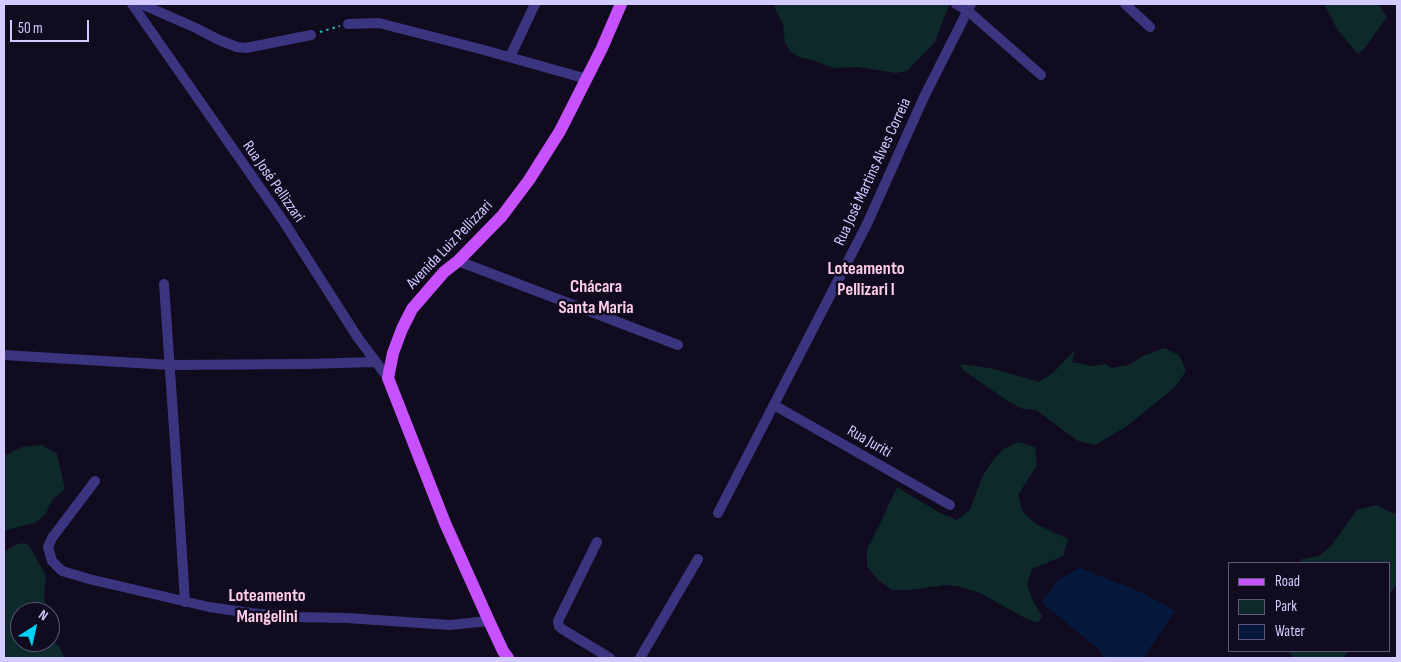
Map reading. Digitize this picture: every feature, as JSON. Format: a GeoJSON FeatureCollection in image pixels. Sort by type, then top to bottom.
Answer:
{"type":"FeatureCollection","features":[{"type":"Feature","properties":{"kind":"main road","name":"Avenida Luiz Pellizzari"},"geometry":{"type":"LineString","coordinates":[[388,378],[393,353],[412,309],[444,272],[458,261],[502,216],[529,180],[560,131],[622,4]]}},
{"type":"Feature","properties":{"kind":"main road"},"geometry":{"type":"LineString","coordinates":[[388,378],[445,523],[489,621],[508,658]]}},
{"type":"Feature","properties":{"kind":"street","name":"Rua José Pellizzari"},"geometry":{"type":"LineString","coordinates":[[132,4],[284,222],[336,304],[388,378]]}},
{"type":"Feature","properties":{"kind":"street"},"geometry":{"type":"LineString","coordinates":[[141,4],[237,47],[246,48],[311,35]]}},
{"type":"Feature","properties":{"kind":"street"},"geometry":{"type":"LineString","coordinates":[[510,57],[535,4]]}},
{"type":"Feature","properties":{"kind":"street"},"geometry":{"type":"LineString","coordinates":[[956,4],[970,8],[1041,76]]}},
{"type":"Feature","properties":{"kind":"street"},"geometry":{"type":"LineString","coordinates":[[1125,4],[1150,27]]}},
{"type":"Feature","properties":{"kind":"street","name":"Rua José Martins Alves Correia"},"geometry":{"type":"LineString","coordinates":[[718,513],[867,224],[924,96],[970,8]]}},
{"type":"Feature","properties":{"kind":"street"},"geometry":{"type":"LineString","coordinates":[[348,24],[379,24],[484,50],[587,79]]}},
{"type":"Feature","properties":{"kind":"street"},"geometry":{"type":"LineString","coordinates":[[458,261],[678,346]]}},
{"type":"Feature","properties":{"kind":"street"},"geometry":{"type":"LineString","coordinates":[[164,284],[185,602]]}},
{"type":"Feature","properties":{"kind":"street"},"geometry":{"type":"LineString","coordinates":[[4,355],[170,365],[375,362]]}},
{"type":"Feature","properties":{"kind":"street","name":"Rua Juriti"},"geometry":{"type":"LineString","coordinates":[[774,405],[950,505]]}},
{"type":"Feature","properties":{"kind":"street"},"geometry":{"type":"LineString","coordinates":[[94,481],[52,538],[48,547],[52,560],[62,571],[209,607],[290,617],[347,618],[450,625],[489,621]]}},
{"type":"Feature","properties":{"kind":"street"},"geometry":{"type":"LineString","coordinates":[[597,542],[558,621],[562,629],[610,658]]}},
{"type":"Feature","properties":{"kind":"street"},"geometry":{"type":"LineString","coordinates":[[640,658],[698,558]]}},
{"type":"Feature","properties":{"kind":"path"},"geometry":{"type":"LineString","coordinates":[[311,35],[348,24]]}},
{"type":"Feature","properties":{"kind":"green space"},"geometry":{"type":"Polygon","coordinates":[[[774,4],[952,4],[948,7],[935,42],[907,71],[896,73],[858,67],[833,68],[799,57],[791,52],[785,43],[783,24],[774,4]]]}},
{"type":"Feature","properties":{"kind":"green space"},"geometry":{"type":"Polygon","coordinates":[[[1324,4],[1378,4],[1387,17],[1365,48],[1358,54],[1337,29],[1324,4]]]}},
{"type":"Feature","properties":{"kind":"green space"},"geometry":{"type":"Polygon","coordinates":[[[1164,348],[1179,355],[1186,371],[1175,387],[1127,426],[1095,445],[1078,441],[1036,410],[1023,409],[1009,402],[963,370],[960,364],[990,368],[1039,382],[1053,373],[1075,350],[1072,362],[1093,366],[1106,364],[1111,368],[1129,365],[1143,356],[1164,348]]]}},
{"type":"Feature","properties":{"kind":"green space"},"geometry":{"type":"Polygon","coordinates":[[[1018,442],[1035,447],[1037,465],[1018,495],[1023,512],[1036,524],[1068,539],[1063,556],[1032,569],[1027,586],[1042,616],[1038,623],[1025,618],[980,593],[961,587],[945,585],[909,590],[892,590],[878,580],[867,566],[867,549],[897,487],[940,513],[957,520],[970,510],[982,477],[991,463],[1002,450],[1018,442]]]}},
{"type":"Feature","properties":{"kind":"green space"},"geometry":{"type":"Polygon","coordinates":[[[42,445],[57,454],[65,489],[53,499],[46,513],[37,522],[4,531],[4,456],[22,447],[42,445]]]}},
{"type":"Feature","properties":{"kind":"green space"},"geometry":{"type":"Polygon","coordinates":[[[1376,505],[1397,515],[1397,583],[1391,592],[1391,562],[1299,562],[1302,559],[1319,556],[1331,546],[1357,510],[1376,505]]]}},
{"type":"Feature","properties":{"kind":"green space"},"geometry":{"type":"Polygon","coordinates":[[[25,543],[30,547],[46,576],[45,602],[10,602],[10,652],[60,652],[60,648],[65,658],[4,658],[4,552],[17,544],[25,543]]]}},
{"type":"Feature","properties":{"kind":"green space"},"geometry":{"type":"Polygon","coordinates":[[[1289,652],[1347,652],[1343,658],[1294,658],[1289,652]]]}},
{"type":"Feature","properties":{"kind":"water"},"geometry":{"type":"Polygon","coordinates":[[[1080,568],[1143,593],[1175,611],[1143,658],[1106,658],[1096,647],[1041,602],[1059,579],[1080,568]]]}},
{"type":"Feature","properties":{"kind":"district","name":"Loteamento Pellizari I"},"geometry":{"type":"Point","coordinates":[866,279]}},
{"type":"Feature","properties":{"kind":"district","name":"Chácara Santa Maria"},"geometry":{"type":"Point","coordinates":[596,297]}},
{"type":"Feature","properties":{"kind":"district","name":"Loteamento Mangelini"},"geometry":{"type":"Point","coordinates":[267,606]}}]}
